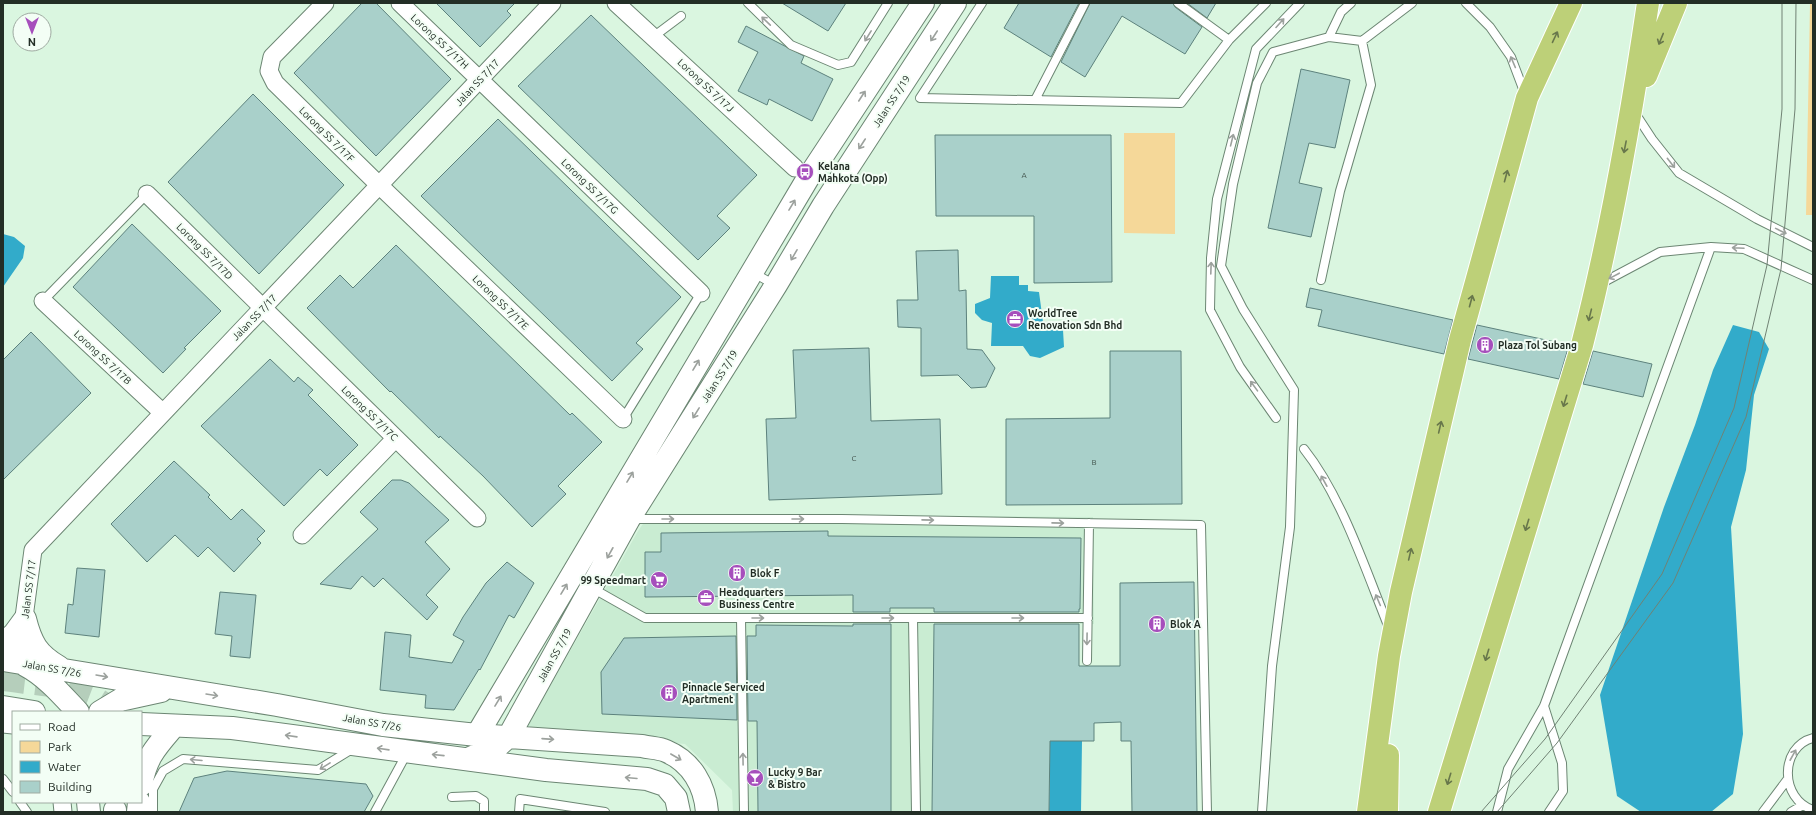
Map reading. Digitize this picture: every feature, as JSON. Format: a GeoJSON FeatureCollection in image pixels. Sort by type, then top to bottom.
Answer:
{"type":"FeatureCollection","features":[{"type":"Feature","properties":{"kind":"highway"},"geometry":{"type":"LineString","coordinates":[[1368,812],[1391,646],[1401,592],[1460,340],[1527,98],[1571,3]]}},
{"type":"Feature","properties":{"kind":"highway"},"geometry":{"type":"LineString","coordinates":[[1439,812],[1577,364],[1598,285],[1632,109],[1648,3]]}},
{"type":"Feature","properties":{"kind":"highway"},"geometry":{"type":"LineString","coordinates":[[1632,109],[1676,3]]}},
{"type":"Feature","properties":{"kind":"highway"},"geometry":{"type":"LineString","coordinates":[[1387,812],[1391,646]]}},
{"type":"Feature","properties":{"kind":"street","name":"Lorong SS 7/17F"},"geometry":{"type":"LineString","coordinates":[[326,3],[272,57],[269,71],[275,83],[379,185]]}},
{"type":"Feature","properties":{"kind":"street","name":"Lorong SS 7/17H"},"geometry":{"type":"LineString","coordinates":[[400,3],[480,79]]}},
{"type":"Feature","properties":{"kind":"street","name":"Jalan SS 7/17"},"geometry":{"type":"LineString","coordinates":[[11,660],[25,619],[33,550],[552,3]]}},
{"type":"Feature","properties":{"kind":"street","name":"Lorong SS 7/17J"},"geometry":{"type":"LineString","coordinates":[[616,3],[794,168]]}},
{"type":"Feature","properties":{"kind":"street","name":"Jalan SS 7/19"},"geometry":{"type":"LineString","coordinates":[[468,759],[483,742],[620,515],[752,272],[808,178],[923,3]]}},
{"type":"Feature","properties":{"kind":"street","name":"Jalan SS 7/19"},"geometry":{"type":"LineString","coordinates":[[483,742],[510,736],[591,587],[620,515],[776,286],[823,206],[955,3]]}},
{"type":"Feature","properties":{"kind":"street","name":"Lorong SS 7/17G"},"geometry":{"type":"LineString","coordinates":[[480,79],[701,293]]}},
{"type":"Feature","properties":{"kind":"street","name":"Lorong SS 7/17E"},"geometry":{"type":"LineString","coordinates":[[379,185],[623,419]]}},
{"type":"Feature","properties":{"kind":"street","name":"Lorong SS 7/17D"},"geometry":{"type":"LineString","coordinates":[[147,194],[263,308]]}},
{"type":"Feature","properties":{"kind":"street","name":"Lorong SS 7/17B"},"geometry":{"type":"LineString","coordinates":[[43,300],[163,413]]}},
{"type":"Feature","properties":{"kind":"street","name":"Lorong SS 7/17C"},"geometry":{"type":"LineString","coordinates":[[263,308],[477,518]]}},
{"type":"Feature","properties":{"kind":"street"},"geometry":{"type":"LineString","coordinates":[[302,535],[395,439]]}},
{"type":"Feature","properties":{"kind":"street"},"geometry":{"type":"LineString","coordinates":[[3,644],[14,634],[25,619]]}},
{"type":"Feature","properties":{"kind":"street"},"geometry":{"type":"LineString","coordinates":[[25,619],[29,635],[35,649],[47,660],[63,670]]}},
{"type":"Feature","properties":{"kind":"street"},"geometry":{"type":"LineString","coordinates":[[11,660],[34,670],[57,690],[77,711]]}},
{"type":"Feature","properties":{"kind":"street","name":"Jalan SS 7/26"},"geometry":{"type":"LineString","coordinates":[[11,660],[483,742]]}},
{"type":"Feature","properties":{"kind":"street"},"geometry":{"type":"LineString","coordinates":[[102,711],[120,700],[174,689]]}},
{"type":"Feature","properties":{"kind":"street"},"geometry":{"type":"LineString","coordinates":[[3,707],[28,711]]}},
{"type":"Feature","properties":{"kind":"street"},"geometry":{"type":"LineString","coordinates":[[142,724],[232,728],[509,765],[647,779],[665,785],[676,798],[679,812]]}},
{"type":"Feature","properties":{"kind":"street"},"geometry":{"type":"LineString","coordinates":[[142,780],[151,753],[174,726]]}},
{"type":"Feature","properties":{"kind":"street"},"geometry":{"type":"LineString","coordinates":[[510,736],[642,746],[666,751],[684,761],[698,778],[706,798],[707,812]]}},
{"type":"Feature","properties":{"kind":"street"},"geometry":{"type":"LineString","coordinates":[[483,742],[509,765]]}},
{"type":"Feature","properties":{"kind":"lane"},"geometry":{"type":"LineString","coordinates":[[748,3],[792,45],[838,65],[852,62],[888,3]]}},
{"type":"Feature","properties":{"kind":"lane"},"geometry":{"type":"LineString","coordinates":[[982,3],[920,98],[1181,103],[1229,40],[1266,3]]}},
{"type":"Feature","properties":{"kind":"lane"},"geometry":{"type":"LineString","coordinates":[[1035,100],[1085,3]]}},
{"type":"Feature","properties":{"kind":"lane"},"geometry":{"type":"LineString","coordinates":[[1178,3],[1229,40]]}},
{"type":"Feature","properties":{"kind":"lane"},"geometry":{"type":"LineString","coordinates":[[1276,418],[1240,367],[1210,310],[1211,258],[1217,199],[1256,49],[1300,3]]}},
{"type":"Feature","properties":{"kind":"lane"},"geometry":{"type":"LineString","coordinates":[[1329,37],[1341,12],[1351,3]]}},
{"type":"Feature","properties":{"kind":"lane"},"geometry":{"type":"LineString","coordinates":[[1262,812],[1272,666],[1290,526],[1294,390],[1243,309],[1221,266],[1233,184],[1257,83],[1273,52],[1329,37],[1362,41],[1412,3]]}},
{"type":"Feature","properties":{"kind":"lane"},"geometry":{"type":"LineString","coordinates":[[1466,3],[1490,27],[1511,57],[1527,98]]}},
{"type":"Feature","properties":{"kind":"lane"},"geometry":{"type":"LineString","coordinates":[[653,37],[681,16]]}},
{"type":"Feature","properties":{"kind":"lane"},"geometry":{"type":"LineString","coordinates":[[1321,280],[1340,192],[1371,85],[1362,41]]}},
{"type":"Feature","properties":{"kind":"lane"},"geometry":{"type":"LineString","coordinates":[[1632,109],[1652,139],[1679,173],[1757,220],[1813,247]]}},
{"type":"Feature","properties":{"kind":"lane"},"geometry":{"type":"LineString","coordinates":[[43,300],[147,194]]}},
{"type":"Feature","properties":{"kind":"lane"},"geometry":{"type":"LineString","coordinates":[[1497,812],[1508,768],[1544,706],[1711,247]]}},
{"type":"Feature","properties":{"kind":"lane"},"geometry":{"type":"LineString","coordinates":[[1598,285],[1660,252],[1711,247],[1744,249],[1813,279]]}},
{"type":"Feature","properties":{"kind":"lane"},"geometry":{"type":"LineString","coordinates":[[752,272],[776,286]]}},
{"type":"Feature","properties":{"kind":"lane"},"geometry":{"type":"LineString","coordinates":[[623,419],[701,293]]}},
{"type":"Feature","properties":{"kind":"lane"},"geometry":{"type":"LineString","coordinates":[[1304,449],[1313,460],[1339,507],[1391,646]]}},
{"type":"Feature","properties":{"kind":"lane"},"geometry":{"type":"LineString","coordinates":[[620,515],[1201,525],[1207,812]]}},
{"type":"Feature","properties":{"kind":"lane"},"geometry":{"type":"LineString","coordinates":[[1087,661],[1089,523]]}},
{"type":"Feature","properties":{"kind":"lane"},"geometry":{"type":"LineString","coordinates":[[591,587],[645,618],[1088,618]]}},
{"type":"Feature","properties":{"kind":"lane"},"geometry":{"type":"LineString","coordinates":[[741,618],[744,812]]}},
{"type":"Feature","properties":{"kind":"lane"},"geometry":{"type":"LineString","coordinates":[[913,618],[916,812]]}},
{"type":"Feature","properties":{"kind":"lane"},"geometry":{"type":"LineString","coordinates":[[1544,706],[1562,763],[1563,791],[1549,812]]}},
{"type":"Feature","properties":{"kind":"lane"},"geometry":{"type":"LineString","coordinates":[[1813,738],[1798,747],[1790,758],[1788,780],[1794,795],[1803,805],[1813,810]]}},
{"type":"Feature","properties":{"kind":"lane"},"geometry":{"type":"LineString","coordinates":[[153,812],[153,789],[163,771],[183,759],[318,770],[358,745]]}},
{"type":"Feature","properties":{"kind":"lane"},"geometry":{"type":"LineString","coordinates":[[375,812],[408,752]]}},
{"type":"Feature","properties":{"kind":"lane"},"geometry":{"type":"LineString","coordinates":[[3,779],[12,791]]}},
{"type":"Feature","properties":{"kind":"lane"},"geometry":{"type":"LineString","coordinates":[[1763,812],[1788,780]]}},
{"type":"Feature","properties":{"kind":"lane"},"geometry":{"type":"LineString","coordinates":[[452,797],[476,796],[484,801],[484,812]]}},
{"type":"Feature","properties":{"kind":"lane"},"geometry":{"type":"LineString","coordinates":[[519,812],[520,799],[605,812]]}},
{"type":"Feature","properties":{"kind":"lane"},"geometry":{"type":"LineString","coordinates":[[21,803],[27,812]]}},
{"type":"Feature","properties":{"kind":"lane"},"geometry":{"type":"LineString","coordinates":[[1791,812],[1803,805]]}},
{"type":"Feature","properties":{"kind":"shaded area"},"geometry":{"type":"Polygon","coordinates":[[[650,514],[1093,517],[1094,624],[1007,624],[1009,812],[733,812],[732,790],[685,744],[526,729],[638,531],[650,514]]]}},
{"type":"Feature","properties":{"kind":"green space"},"geometry":{"type":"Polygon","coordinates":[[[1810,3],[1813,3],[1813,215],[1806,215],[1810,3]]]}},
{"type":"Feature","properties":{"kind":"green space"},"geometry":{"type":"Polygon","coordinates":[[[1124,133],[1175,133],[1175,234],[1124,233],[1124,133]]]}},
{"type":"Feature","properties":{"kind":"water"},"geometry":{"type":"Polygon","coordinates":[[[3,234],[14,237],[25,246],[23,258],[3,287],[3,234]]]}},
{"type":"Feature","properties":{"kind":"water"},"geometry":{"type":"Polygon","coordinates":[[[991,276],[1019,276],[1019,285],[1028,285],[1028,291],[1039,292],[1043,322],[1063,330],[1064,347],[1040,358],[1030,356],[1023,346],[991,346],[992,323],[982,320],[975,313],[975,304],[990,298],[991,276]]]}},
{"type":"Feature","properties":{"kind":"water"},"geometry":{"type":"Polygon","coordinates":[[[1733,325],[1759,332],[1769,349],[1754,395],[1746,470],[1731,527],[1743,734],[1733,794],[1711,812],[1641,812],[1617,796],[1600,695],[1664,507],[1695,425],[1713,370],[1733,325]]]}},
{"type":"Feature","properties":{"kind":"water"},"geometry":{"type":"Polygon","coordinates":[[[1050,741],[1082,741],[1081,812],[1049,812],[1050,741]]]}},
{"type":"Feature","properties":{"kind":"building"},"geometry":{"type":"Polygon","coordinates":[[[362,3],[376,3],[451,79],[376,156],[294,73],[362,3]]]}},
{"type":"Feature","properties":{"kind":"building"},"geometry":{"type":"Polygon","coordinates":[[[436,3],[515,3],[507,11],[511,15],[480,47],[436,3]]]}},
{"type":"Feature","properties":{"kind":"building"},"geometry":{"type":"Polygon","coordinates":[[[782,3],[846,3],[828,31],[782,3]]]}},
{"type":"Feature","properties":{"kind":"building"},"geometry":{"type":"Polygon","coordinates":[[[1019,3],[1079,3],[1051,57],[1004,28],[1019,3]]]}},
{"type":"Feature","properties":{"kind":"building"},"geometry":{"type":"Polygon","coordinates":[[[1090,3],[1173,3],[1175,7],[1202,27],[1185,54],[1122,16],[1085,77],[1061,62],[1090,3]]]}},
{"type":"Feature","properties":{"kind":"building"},"geometry":{"type":"Polygon","coordinates":[[[1187,3],[1216,3],[1207,18],[1187,3]]]}},
{"type":"Feature","properties":{"kind":"building"},"geometry":{"type":"Polygon","coordinates":[[[591,15],[757,175],[717,216],[730,228],[698,260],[518,86],[591,15]]]}},
{"type":"Feature","properties":{"kind":"building"},"geometry":{"type":"Polygon","coordinates":[[[746,26],[804,56],[801,63],[833,79],[812,121],[769,99],[767,105],[738,91],[758,52],[738,42],[746,26]]]}},
{"type":"Feature","properties":{"kind":"building"},"geometry":{"type":"Polygon","coordinates":[[[1301,69],[1350,80],[1335,148],[1309,143],[1299,183],[1322,188],[1311,237],[1268,228],[1301,69]]]}},
{"type":"Feature","properties":{"kind":"building"},"geometry":{"type":"Polygon","coordinates":[[[253,94],[344,185],[259,274],[168,182],[253,94]]]}},
{"type":"Feature","properties":{"kind":"building"},"geometry":{"type":"Polygon","coordinates":[[[498,119],[681,297],[636,343],[643,349],[612,381],[421,196],[498,119]]]}},
{"type":"Feature","properties":{"kind":"building"},"geometry":{"type":"Polygon","coordinates":[[[935,135],[1111,135],[1112,282],[1034,283],[1034,216],[936,216],[935,135]]]}},
{"type":"Feature","properties":{"kind":"building"},"geometry":{"type":"Polygon","coordinates":[[[132,224],[221,311],[184,348],[186,349],[163,373],[73,287],[132,224]]]}},
{"type":"Feature","properties":{"kind":"building"},"geometry":{"type":"Polygon","coordinates":[[[396,245],[570,415],[572,413],[602,442],[558,486],[566,494],[532,527],[483,476],[440,436],[439,438],[391,391],[390,392],[307,308],[340,275],[353,288],[396,245]]]}},
{"type":"Feature","properties":{"kind":"building"},"geometry":{"type":"Polygon","coordinates":[[[958,250],[959,291],[966,290],[967,349],[982,350],[995,368],[986,387],[971,388],[958,375],[921,376],[921,328],[898,327],[897,300],[918,300],[916,251],[958,250]]]}},
{"type":"Feature","properties":{"kind":"building"},"geometry":{"type":"Polygon","coordinates":[[[1310,288],[1453,320],[1444,354],[1318,326],[1322,310],[1306,307],[1310,288]]]}},
{"type":"Feature","properties":{"kind":"building"},"geometry":{"type":"Polygon","coordinates":[[[1477,325],[1569,345],[1559,379],[1468,359],[1477,325]]]}},
{"type":"Feature","properties":{"kind":"building"},"geometry":{"type":"Polygon","coordinates":[[[31,332],[91,393],[3,480],[3,360],[31,332]]]}},
{"type":"Feature","properties":{"kind":"building"},"geometry":{"type":"Polygon","coordinates":[[[869,348],[871,421],[940,419],[942,494],[769,500],[766,419],[796,418],[793,350],[869,348]]]}},
{"type":"Feature","properties":{"kind":"building"},"geometry":{"type":"Polygon","coordinates":[[[1110,351],[1181,351],[1182,504],[1006,505],[1006,419],[1110,418],[1110,351]]]}},
{"type":"Feature","properties":{"kind":"building"},"geometry":{"type":"Polygon","coordinates":[[[1593,351],[1652,364],[1643,397],[1583,384],[1593,351]]]}},
{"type":"Feature","properties":{"kind":"building"},"geometry":{"type":"Polygon","coordinates":[[[270,359],[294,382],[298,377],[313,390],[308,395],[358,445],[327,476],[320,469],[284,506],[201,426],[270,359]]]}},
{"type":"Feature","properties":{"kind":"building"},"geometry":{"type":"Polygon","coordinates":[[[174,461],[210,495],[208,497],[231,520],[242,509],[265,531],[257,539],[261,543],[234,572],[208,547],[198,557],[175,535],[147,562],[111,524],[174,461]]]}},
{"type":"Feature","properties":{"kind":"building"},"geometry":{"type":"Polygon","coordinates":[[[392,480],[401,480],[409,483],[449,520],[425,542],[450,569],[426,595],[438,607],[427,620],[383,578],[374,587],[362,576],[351,589],[320,584],[378,529],[360,512],[392,480]]]}},
{"type":"Feature","properties":{"kind":"building"},"geometry":{"type":"Polygon","coordinates":[[[828,531],[828,536],[1081,538],[1080,609],[1079,612],[934,612],[934,608],[890,608],[890,612],[853,612],[853,595],[645,597],[645,552],[661,552],[661,533],[828,531]]]}},
{"type":"Feature","properties":{"kind":"building"},"geometry":{"type":"Polygon","coordinates":[[[507,562],[534,583],[514,618],[509,615],[480,670],[479,669],[454,710],[425,708],[426,695],[380,690],[385,632],[411,635],[409,657],[452,663],[464,641],[453,635],[463,617],[486,583],[507,562]]]}},
{"type":"Feature","properties":{"kind":"building"},"geometry":{"type":"Polygon","coordinates":[[[77,568],[105,570],[99,637],[65,633],[68,604],[73,605],[77,568]]]}},
{"type":"Feature","properties":{"kind":"building"},"geometry":{"type":"Polygon","coordinates":[[[1194,582],[1197,812],[1132,812],[1131,741],[1121,741],[1121,722],[1094,723],[1094,741],[1050,741],[1049,812],[932,812],[934,624],[1079,624],[1079,666],[1120,666],[1120,583],[1194,582]]]}},
{"type":"Feature","properties":{"kind":"building"},"geometry":{"type":"Polygon","coordinates":[[[220,592],[256,595],[250,658],[230,656],[232,636],[215,634],[220,592]]]}},
{"type":"Feature","properties":{"kind":"building"},"geometry":{"type":"Polygon","coordinates":[[[853,624],[891,624],[891,812],[758,812],[757,721],[748,721],[747,636],[756,636],[756,625],[853,626],[853,624]]]}},
{"type":"Feature","properties":{"kind":"building","name":"Pinnacle Serviced Apartment"},"geometry":{"type":"Polygon","coordinates":[[[736,636],[737,720],[602,714],[601,672],[624,638],[736,636]]]}},
{"type":"Feature","properties":{"kind":"building"},"geometry":{"type":"Polygon","coordinates":[[[227,771],[366,784],[373,796],[364,812],[179,812],[194,778],[227,771]]]}},
{"type":"Feature","properties":{"kind":"tunnel"},"geometry":{"type":"LineString","coordinates":[[3,680],[57,687],[85,694],[96,698],[105,704],[109,711]]}},
{"type":"Feature","properties":{"kind":"tram line"},"geometry":{"type":"LineString","coordinates":[[1481,812],[1545,739],[1662,574],[1734,408],[1767,265],[1782,109],[1782,3]]}},
{"type":"Feature","properties":{"kind":"tram line"},"geometry":{"type":"LineString","coordinates":[[1497,812],[1557,743],[1673,583],[1746,417],[1781,269],[1795,109],[1796,3]]}},
{"type":"Feature","properties":{"kind":"place","name":"Kelana Mahkota (Opp)"},"geometry":{"type":"Point","coordinates":[805,172]}},
{"type":"Feature","properties":{"kind":"place","name":"WorldTree Renovation Sdn Bhd"},"geometry":{"type":"Point","coordinates":[1015,319]}},
{"type":"Feature","properties":{"kind":"place","name":"Plaza Tol Subang"},"geometry":{"type":"Point","coordinates":[1485,345]}},
{"type":"Feature","properties":{"kind":"place","name":"Blok F"},"geometry":{"type":"Point","coordinates":[737,573]}},
{"type":"Feature","properties":{"kind":"place","name":"99 Speedmart"},"geometry":{"type":"Point","coordinates":[659,580]}},
{"type":"Feature","properties":{"kind":"place","name":"Headquarters Business Centre"},"geometry":{"type":"Point","coordinates":[706,598]}},
{"type":"Feature","properties":{"kind":"place","name":"Blok A"},"geometry":{"type":"Point","coordinates":[1157,624]}},
{"type":"Feature","properties":{"kind":"place","name":"Pinnacle Serviced Apartment"},"geometry":{"type":"Point","coordinates":[669,693]}},
{"type":"Feature","properties":{"kind":"place","name":"Lucky 9 Bar & Bistro"},"geometry":{"type":"Point","coordinates":[755,778]}}]}
